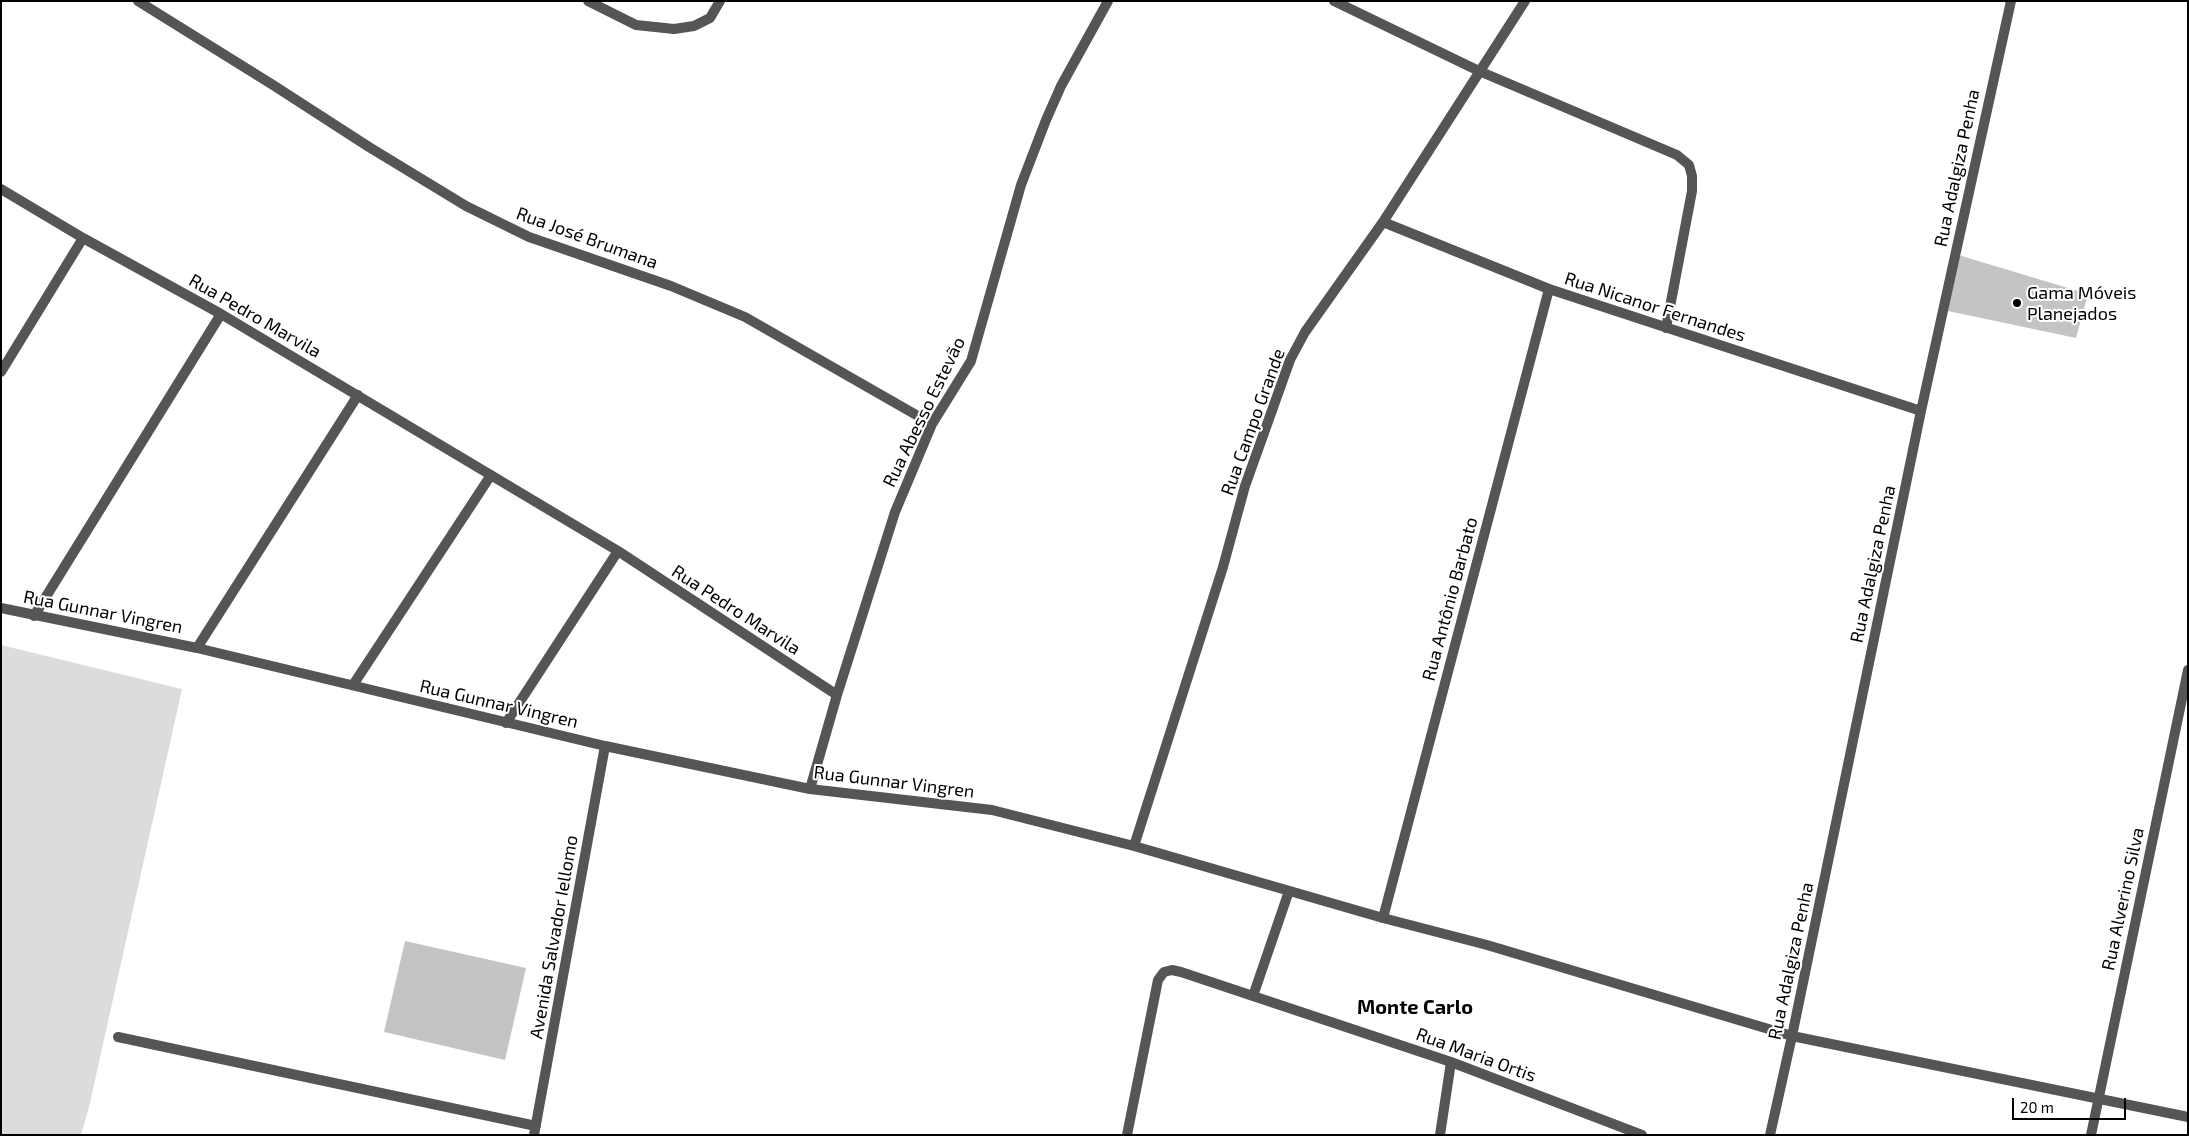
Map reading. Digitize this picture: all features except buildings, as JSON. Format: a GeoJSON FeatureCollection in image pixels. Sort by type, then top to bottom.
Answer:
{"type":"FeatureCollection","features":[{"type":"Feature","properties":{"kind":"street","name":"Rua José Brumana"},"geometry":{"type":"LineString","coordinates":[[138,1],[274,85],[368,148],[466,206],[529,238],[671,286],[746,317],[932,424]]}},
{"type":"Feature","properties":{"kind":"street"},"geometry":{"type":"LineString","coordinates":[[588,1],[636,25],[674,29],[694,26],[710,18],[720,1]]}},
{"type":"Feature","properties":{"kind":"street","name":"Rua Abesso Estevão"},"geometry":{"type":"LineString","coordinates":[[810,789],[837,695],[895,512],[932,424],[971,361],[1021,185],[1061,86],[1108,1]]}},
{"type":"Feature","properties":{"kind":"street"},"geometry":{"type":"LineString","coordinates":[[1334,1],[1479,71],[1677,155],[1689,166],[1692,176],[1692,191],[1666,328]]}},
{"type":"Feature","properties":{"kind":"street","name":"Rua Campo Grande"},"geometry":{"type":"LineString","coordinates":[[1134,846],[1223,566],[1245,486],[1290,360],[1304,332],[1383,222],[1525,1]]}},
{"type":"Feature","properties":{"kind":"street","name":"Rua Adalgiza Penha"},"geometry":{"type":"LineString","coordinates":[[1770,1135],[1921,411],[2011,1]]}},
{"type":"Feature","properties":{"kind":"street","name":"Rua Pedro Marvila"},"geometry":{"type":"LineString","coordinates":[[1,189],[83,238],[221,314],[618,551],[837,695]]}},
{"type":"Feature","properties":{"kind":"street","name":"Rua Nicanor Fernandes"},"geometry":{"type":"LineString","coordinates":[[1383,222],[1548,289],[1921,411]]}},
{"type":"Feature","properties":{"kind":"street"},"geometry":{"type":"LineString","coordinates":[[1,372],[83,238]]}},
{"type":"Feature","properties":{"kind":"street","name":"Rua Antônio Barbato"},"geometry":{"type":"LineString","coordinates":[[1383,918],[1548,289]]}},
{"type":"Feature","properties":{"kind":"street"},"geometry":{"type":"LineString","coordinates":[[34,616],[221,314]]}},
{"type":"Feature","properties":{"kind":"street"},"geometry":{"type":"LineString","coordinates":[[197,648],[358,395]]}},
{"type":"Feature","properties":{"kind":"street"},"geometry":{"type":"LineString","coordinates":[[353,685],[491,475]]}},
{"type":"Feature","properties":{"kind":"street"},"geometry":{"type":"LineString","coordinates":[[506,723],[618,551]]}},
{"type":"Feature","properties":{"kind":"street","name":"Rua Gunnar Vingren"},"geometry":{"type":"LineString","coordinates":[[1,608],[197,648],[605,746],[810,789],[992,810],[1134,846],[1383,918],[1497,948],[1792,1036],[2188,1117]]}},
{"type":"Feature","properties":{"kind":"street","name":"Rua Alverino Silva"},"geometry":{"type":"LineString","coordinates":[[2091,1135],[2188,670]]}},
{"type":"Feature","properties":{"kind":"street","name":"Avenida Salvador Iellomo"},"geometry":{"type":"LineString","coordinates":[[535,1130],[605,746]]}},
{"type":"Feature","properties":{"kind":"street"},"geometry":{"type":"LineString","coordinates":[[1253,996],[1289,890]]}},
{"type":"Feature","properties":{"kind":"street","name":"Rua Maria Ortis"},"geometry":{"type":"LineString","coordinates":[[1127,1135],[1158,980],[1164,972],[1172,970],[1451,1062],[1642,1135]]}},
{"type":"Feature","properties":{"kind":"street"},"geometry":{"type":"LineString","coordinates":[[118,1037],[535,1130]]}},
{"type":"Feature","properties":{"kind":"street"},"geometry":{"type":"LineString","coordinates":[[1440,1135],[1451,1062]]}},
{"type":"Feature","properties":{"kind":"shaded area"},"geometry":{"type":"Polygon","coordinates":[[[1,645],[182,689],[89,1107],[81,1135],[1,1135],[1,645]]]}},
{"type":"Feature","properties":{"kind":"place","name":"Gama Móveis Planejados"},"geometry":{"type":"Point","coordinates":[2017,303]}},
{"type":"Feature","properties":{"kind":"district","name":"Monte Carlo"},"geometry":{"type":"Point","coordinates":[1415,1007]}}]}
